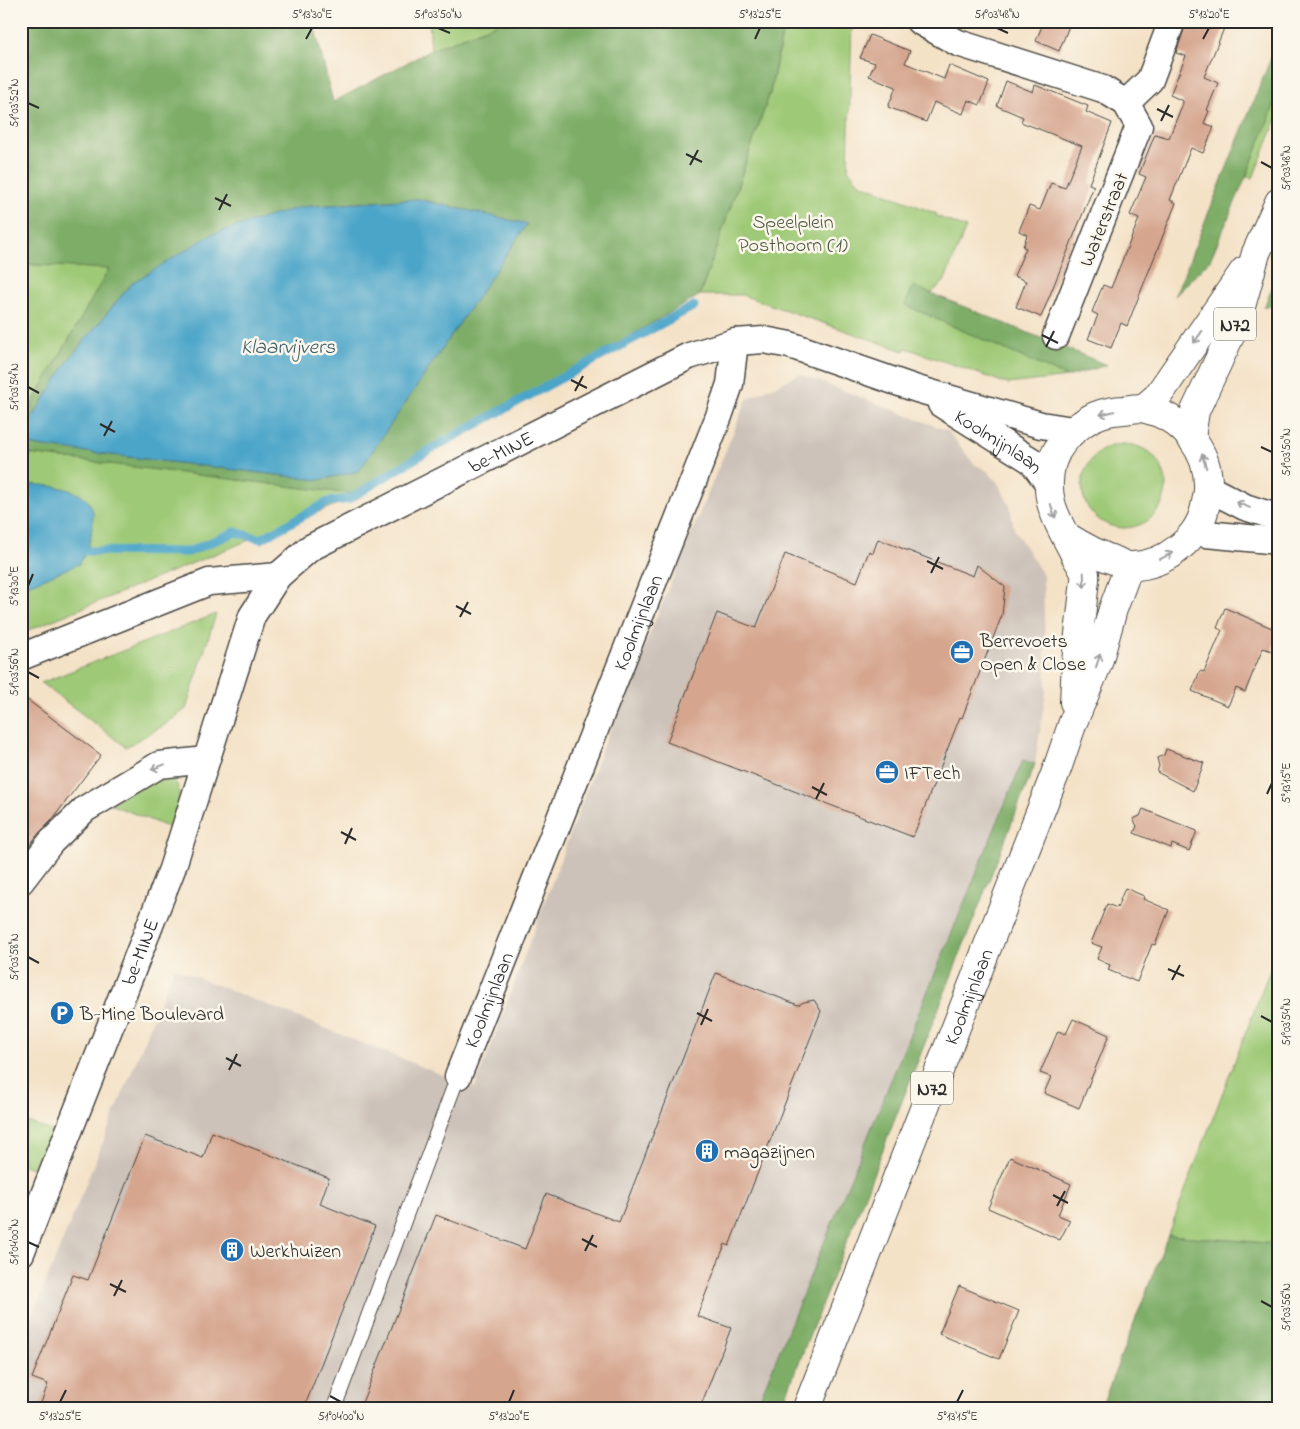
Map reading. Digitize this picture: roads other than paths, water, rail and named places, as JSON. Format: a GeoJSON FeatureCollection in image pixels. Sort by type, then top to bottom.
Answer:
{"type":"FeatureCollection","features":[{"type":"Feature","properties":{"kind":"main road","name":"N72"},"geometry":{"type":"LineString","coordinates":[[1191,436],[1195,411],[1237,321],[1256,253],[1279,202]]}},
{"type":"Feature","properties":{"kind":"main road","name":"N72"},"geometry":{"type":"LineString","coordinates":[[1144,408],[1157,397],[1165,386],[1256,253]]}},
{"type":"Feature","properties":{"kind":"main road","name":"Koolmijnlaan"},"geometry":{"type":"LineString","coordinates":[[807,1408],[1058,769],[1073,722],[1098,663],[1113,609],[1129,566],[1148,564],[1167,556],[1182,545],[1195,531],[1204,511],[1208,488],[1201,452],[1191,436],[1178,424],[1162,414],[1144,408],[1103,412],[1073,430],[1062,441],[1053,461],[1048,483],[1050,502],[1056,520],[1085,575],[1077,654],[1073,722]]}},
{"type":"Feature","properties":{"kind":"main road"},"geometry":{"type":"LineString","coordinates":[[1066,536],[1098,554],[1129,566]]}},
{"type":"Feature","properties":{"kind":"street","name":"Waterstraat"},"geometry":{"type":"LineString","coordinates":[[919,21],[958,42],[1103,89],[1126,103],[1139,126],[1056,336]]}},
{"type":"Feature","properties":{"kind":"street"},"geometry":{"type":"LineString","coordinates":[[1126,103],[1150,80],[1172,21]]}},
{"type":"Feature","properties":{"kind":"street","name":"Koolmijnlaan"},"geometry":{"type":"LineString","coordinates":[[458,1076],[719,416],[730,384],[735,342],[764,340],[790,345],[917,389],[1019,417],[1041,425],[1073,430]]}},
{"type":"Feature","properties":{"kind":"street","name":"be-MINE"},"geometry":{"type":"LineString","coordinates":[[21,1253],[172,869],[252,616],[278,576],[310,548],[689,356],[735,342]]}},
{"type":"Feature","properties":{"kind":"street","name":"Koolmijnlaan"},"geometry":{"type":"LineString","coordinates":[[917,389],[1032,460],[1048,483]]}},
{"type":"Feature","properties":{"kind":"street"},"geometry":{"type":"LineString","coordinates":[[1208,488],[1245,507],[1279,518]]}},
{"type":"Feature","properties":{"kind":"street"},"geometry":{"type":"LineString","coordinates":[[1195,531],[1206,534],[1279,541]]}},
{"type":"Feature","properties":{"kind":"street"},"geometry":{"type":"LineString","coordinates":[[21,657],[209,582],[278,576]]}},
{"type":"Feature","properties":{"kind":"street"},"geometry":{"type":"LineString","coordinates":[[21,881],[51,842],[85,809],[159,764],[206,760]]}},
{"type":"Feature","properties":{"kind":"lane"},"geometry":{"type":"LineString","coordinates":[[334,1408],[458,1076]]}},
{"type":"Feature","properties":{"kind":"water","name":"Klaarvijvers"},"geometry":{"type":"Polygon","coordinates":[[[418,199],[527,224],[359,471],[319,480],[21,444],[21,436],[70,358],[132,283],[212,234],[300,207],[418,199]]]}},
{"type":"Feature","properties":{"kind":"water"},"geometry":{"type":"Polygon","coordinates":[[[21,310],[28,316],[28,330],[21,341],[21,310]]]}},
{"type":"Feature","properties":{"kind":"water"},"geometry":{"type":"Polygon","coordinates":[[[21,484],[52,486],[74,492],[83,496],[93,512],[90,540],[79,564],[21,588],[21,484]]]}},
{"type":"Feature","properties":{"kind":"waterway"},"geometry":{"type":"LineString","coordinates":[[87,551],[188,552],[235,532],[261,539],[328,502],[349,499],[431,449],[694,306]]}},
{"type":"Feature","properties":{"kind":"waterway"},"geometry":{"type":"LineString","coordinates":[[21,619],[23,624]]}},
{"type":"Feature","properties":{"kind":"place","name":"Berrevoets Open & Close"},"geometry":{"type":"Point","coordinates":[962,652]}},
{"type":"Feature","properties":{"kind":"place","name":"IFTech"},"geometry":{"type":"Point","coordinates":[887,772]}},
{"type":"Feature","properties":{"kind":"place","name":"B-Mine Boulevard"},"geometry":{"type":"Point","coordinates":[62,1013]}},
{"type":"Feature","properties":{"kind":"place","name":"magazijnen"},"geometry":{"type":"Point","coordinates":[707,1151]}},
{"type":"Feature","properties":{"kind":"place","name":"Werkhuizen"},"geometry":{"type":"Point","coordinates":[232,1250]}},
{"type":"Feature","properties":{"kind":"park label","name":"Speelplein Posthoorn (1)"},"geometry":{"type":"Point","coordinates":[793,232]}}]}
